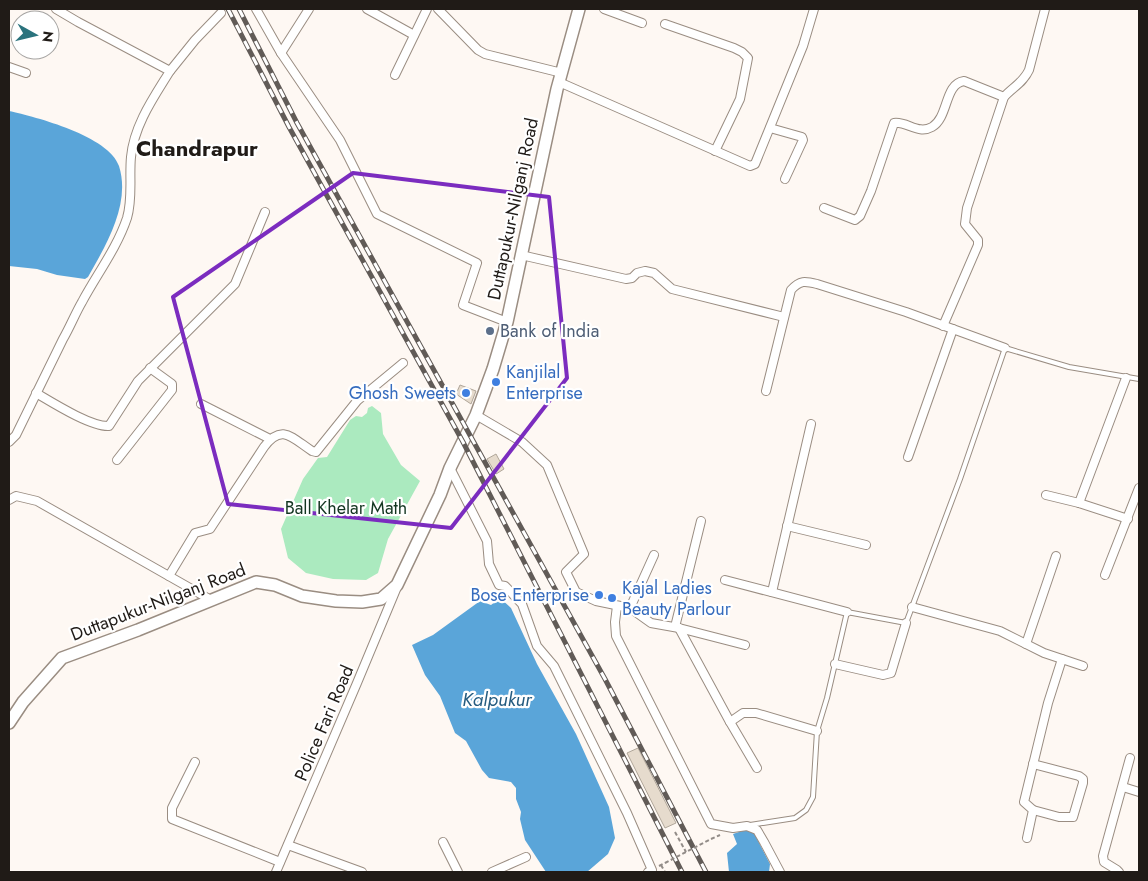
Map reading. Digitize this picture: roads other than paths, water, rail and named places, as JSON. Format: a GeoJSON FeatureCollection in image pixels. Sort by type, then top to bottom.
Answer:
{"type":"FeatureCollection","features":[{"type":"Feature","properties":{"kind":"main road","name":"Duttapukur-Nilganj Road"},"geometry":{"type":"LineString","coordinates":[[9,723],[23,702],[62,658],[138,630],[256,582],[275,585],[302,596],[336,601],[362,602],[381,599],[398,585],[440,495],[450,468],[476,415],[507,322],[560,78],[579,9]]}},
{"type":"Feature","properties":{"kind":"street"},"geometry":{"type":"LineString","coordinates":[[56,9],[170,70]]}},
{"type":"Feature","properties":{"kind":"street"},"geometry":{"type":"LineString","coordinates":[[256,9],[281,53],[340,140],[377,214],[476,262],[463,305],[507,322]]}},
{"type":"Feature","properties":{"kind":"street"},"geometry":{"type":"LineString","coordinates":[[281,53],[309,9]]}},
{"type":"Feature","properties":{"kind":"street"},"geometry":{"type":"LineString","coordinates":[[367,9],[414,34]]}},
{"type":"Feature","properties":{"kind":"street"},"geometry":{"type":"LineString","coordinates":[[395,75],[427,9]]}},
{"type":"Feature","properties":{"kind":"street"},"geometry":{"type":"LineString","coordinates":[[438,9],[478,50],[485,54],[560,78],[750,166],[755,164],[804,46],[814,9]]}},
{"type":"Feature","properties":{"kind":"street"},"geometry":{"type":"LineString","coordinates":[[604,9],[642,23]]}},
{"type":"Feature","properties":{"kind":"street"},"geometry":{"type":"LineString","coordinates":[[943,326],[978,245],[978,240],[965,224],[967,208],[1004,98],[1011,89],[1025,79],[1045,9]]}},
{"type":"Feature","properties":{"kind":"street"},"geometry":{"type":"LineString","coordinates":[[9,442],[16,435],[82,301],[127,218],[131,201],[131,155],[140,123],[170,70],[221,13]]}},
{"type":"Feature","properties":{"kind":"street"},"geometry":{"type":"LineString","coordinates":[[665,24],[734,48],[748,58],[740,99],[715,151]]}},
{"type":"Feature","properties":{"kind":"street"},"geometry":{"type":"LineString","coordinates":[[9,67],[26,73]]}},
{"type":"Feature","properties":{"kind":"street"},"geometry":{"type":"LineString","coordinates":[[824,208],[850,220],[855,220],[860,216],[871,191],[894,123],[900,123],[920,130],[933,127],[942,116],[953,86],[957,82],[964,81],[1004,98]]}},
{"type":"Feature","properties":{"kind":"street"},"geometry":{"type":"LineString","coordinates":[[770,128],[802,137],[803,140],[786,179]]}},
{"type":"Feature","properties":{"kind":"street"},"geometry":{"type":"LineString","coordinates":[[36,393],[75,415],[101,425],[110,426],[138,381],[230,290],[239,276],[265,212]]}},
{"type":"Feature","properties":{"kind":"street"},"geometry":{"type":"LineString","coordinates":[[521,255],[626,278],[632,278],[637,272],[646,271],[654,273],[672,289],[784,317]]}},
{"type":"Feature","properties":{"kind":"street"},"geometry":{"type":"LineString","coordinates":[[766,391],[791,290],[797,284],[806,282],[897,309],[1005,348]]}},
{"type":"Feature","properties":{"kind":"street"},"geometry":{"type":"LineString","coordinates":[[908,457],[953,329]]}},
{"type":"Feature","properties":{"kind":"street"},"geometry":{"type":"LineString","coordinates":[[169,576],[195,533],[210,529],[270,439],[280,433],[285,434],[316,452],[357,401],[403,363]]}},
{"type":"Feature","properties":{"kind":"street"},"geometry":{"type":"LineString","coordinates":[[117,460],[172,390],[172,384],[150,368]]}},
{"type":"Feature","properties":{"kind":"street"},"geometry":{"type":"LineString","coordinates":[[1079,503],[1126,378]]}},
{"type":"Feature","properties":{"kind":"street"},"geometry":{"type":"LineString","coordinates":[[201,404],[270,439]]}},
{"type":"Feature","properties":{"kind":"street"},"geometry":{"type":"LineString","coordinates":[[476,415],[522,442],[547,465],[584,554],[566,572],[576,592],[596,601],[630,608],[650,623],[745,645]]}},
{"type":"Feature","properties":{"kind":"street"},"geometry":{"type":"LineString","coordinates":[[772,592],[811,424]]}},
{"type":"Feature","properties":{"kind":"street"},"geometry":{"type":"LineString","coordinates":[[450,468],[487,541],[489,564],[499,585],[505,586],[522,604],[537,646],[554,666],[628,813],[652,870],[648,872]]}},
{"type":"Feature","properties":{"kind":"street"},"geometry":{"type":"LineString","coordinates":[[1105,575],[1139,488]]}},
{"type":"Feature","properties":{"kind":"street"},"geometry":{"type":"LineString","coordinates":[[1046,495],[1079,503],[1128,519]]}},
{"type":"Feature","properties":{"kind":"street"},"geometry":{"type":"LineString","coordinates":[[9,500],[16,496],[37,501],[211,600]]}},
{"type":"Feature","properties":{"kind":"street"},"geometry":{"type":"LineString","coordinates":[[702,521],[677,628],[757,768]]}},
{"type":"Feature","properties":{"kind":"street"},"geometry":{"type":"LineString","coordinates":[[787,526],[866,545]]}},
{"type":"Feature","properties":{"kind":"street"},"geometry":{"type":"LineString","coordinates":[[630,608],[654,555]]}},
{"type":"Feature","properties":{"kind":"street"},"geometry":{"type":"LineString","coordinates":[[1026,644],[1056,556]]}},
{"type":"Feature","properties":{"kind":"street"},"geometry":{"type":"LineString","coordinates":[[725,580],[847,612]]}},
{"type":"Feature","properties":{"kind":"street","name":"Police Fari Road"},"geometry":{"type":"LineString","coordinates":[[276,872],[398,585]]}},
{"type":"Feature","properties":{"kind":"street"},"geometry":{"type":"LineString","coordinates":[[617,606],[616,636],[711,824],[733,828],[747,826],[757,830],[780,872]]}},
{"type":"Feature","properties":{"kind":"street"},"geometry":{"type":"LineString","coordinates":[[912,607],[1000,631],[1026,644],[1083,666]]}},
{"type":"Feature","properties":{"kind":"street"},"geometry":{"type":"LineString","coordinates":[[835,664],[883,675],[891,673],[906,623]]}},
{"type":"Feature","properties":{"kind":"street"},"geometry":{"type":"LineString","coordinates":[[1034,764],[1079,776],[1083,779],[1073,817],[1060,817],[1032,810],[1024,802],[1048,704],[1062,659]]}},
{"type":"Feature","properties":{"kind":"street"},"geometry":{"type":"LineString","coordinates":[[730,722],[743,713],[756,713],[817,731]]}},
{"type":"Feature","properties":{"kind":"street"},"geometry":{"type":"LineString","coordinates":[[1118,872],[1104,862],[1103,856],[1130,758]]}},
{"type":"Feature","properties":{"kind":"street"},"geometry":{"type":"LineString","coordinates":[[195,762],[172,808],[172,819],[280,862]]}},
{"type":"Feature","properties":{"kind":"street"},"geometry":{"type":"LineString","coordinates":[[1123,787],[1139,792]]}},
{"type":"Feature","properties":{"kind":"street"},"geometry":{"type":"LineString","coordinates":[[1027,838],[1032,810]]}},
{"type":"Feature","properties":{"kind":"street"},"geometry":{"type":"LineString","coordinates":[[443,842],[458,872]]}},
{"type":"Feature","properties":{"kind":"street"},"geometry":{"type":"LineString","coordinates":[[288,846],[362,872]]}},
{"type":"Feature","properties":{"kind":"street"},"geometry":{"type":"LineString","coordinates":[[492,872],[526,857]]}},
{"type":"Feature","properties":{"kind":"lane"},"geometry":{"type":"LineString","coordinates":[[747,826],[795,818],[806,810],[814,789],[817,731],[847,612],[906,623],[960,479],[1005,348],[1069,367],[1139,379]]}},
{"type":"Feature","properties":{"kind":"water"},"geometry":{"type":"Polygon","coordinates":[[[9,111],[53,123],[87,137],[113,155],[119,166],[122,180],[122,195],[115,224],[102,252],[85,279],[57,275],[37,269],[9,266],[9,111]]]}},
{"type":"Feature","properties":{"kind":"water","name":"Kalpukur"},"geometry":{"type":"Polygon","coordinates":[[[500,598],[511,608],[537,664],[576,734],[609,807],[615,838],[608,854],[587,872],[546,872],[525,840],[520,819],[521,812],[516,799],[516,788],[511,782],[489,778],[482,770],[466,741],[455,733],[440,696],[425,675],[412,645],[433,635],[480,601],[491,605],[500,598]]]}},
{"type":"Feature","properties":{"kind":"water"},"geometry":{"type":"Polygon","coordinates":[[[745,830],[754,833],[770,864],[769,872],[729,872],[727,853],[737,844],[733,834],[745,830]]]}},
{"type":"Feature","properties":{"kind":"railway"},"geometry":{"type":"LineString","coordinates":[[228,9],[289,127],[463,442],[682,872]]}},
{"type":"Feature","properties":{"kind":"railway"},"geometry":{"type":"LineString","coordinates":[[239,9],[297,123],[605,679],[706,872]]}},
{"type":"Feature","properties":{"kind":"place","name":"Bank of India"},"geometry":{"type":"Point","coordinates":[490,331]}},
{"type":"Feature","properties":{"kind":"place","name":"Kanjilal Enterprise"},"geometry":{"type":"Point","coordinates":[496,382]}},
{"type":"Feature","properties":{"kind":"place","name":"Ghosh Sweets"},"geometry":{"type":"Point","coordinates":[466,393]}},
{"type":"Feature","properties":{"kind":"place","name":"Bose Enterprise"},"geometry":{"type":"Point","coordinates":[599,595]}},
{"type":"Feature","properties":{"kind":"place","name":"Kajal Ladies Beauty Parlour"},"geometry":{"type":"Point","coordinates":[612,598]}},
{"type":"Feature","properties":{"kind":"district","name":"Chandrapur"},"geometry":{"type":"Point","coordinates":[197,148]}},
{"type":"Feature","properties":{"kind":"park label","name":"Ball Khelar Math"},"geometry":{"type":"Point","coordinates":[346,508]}}]}
